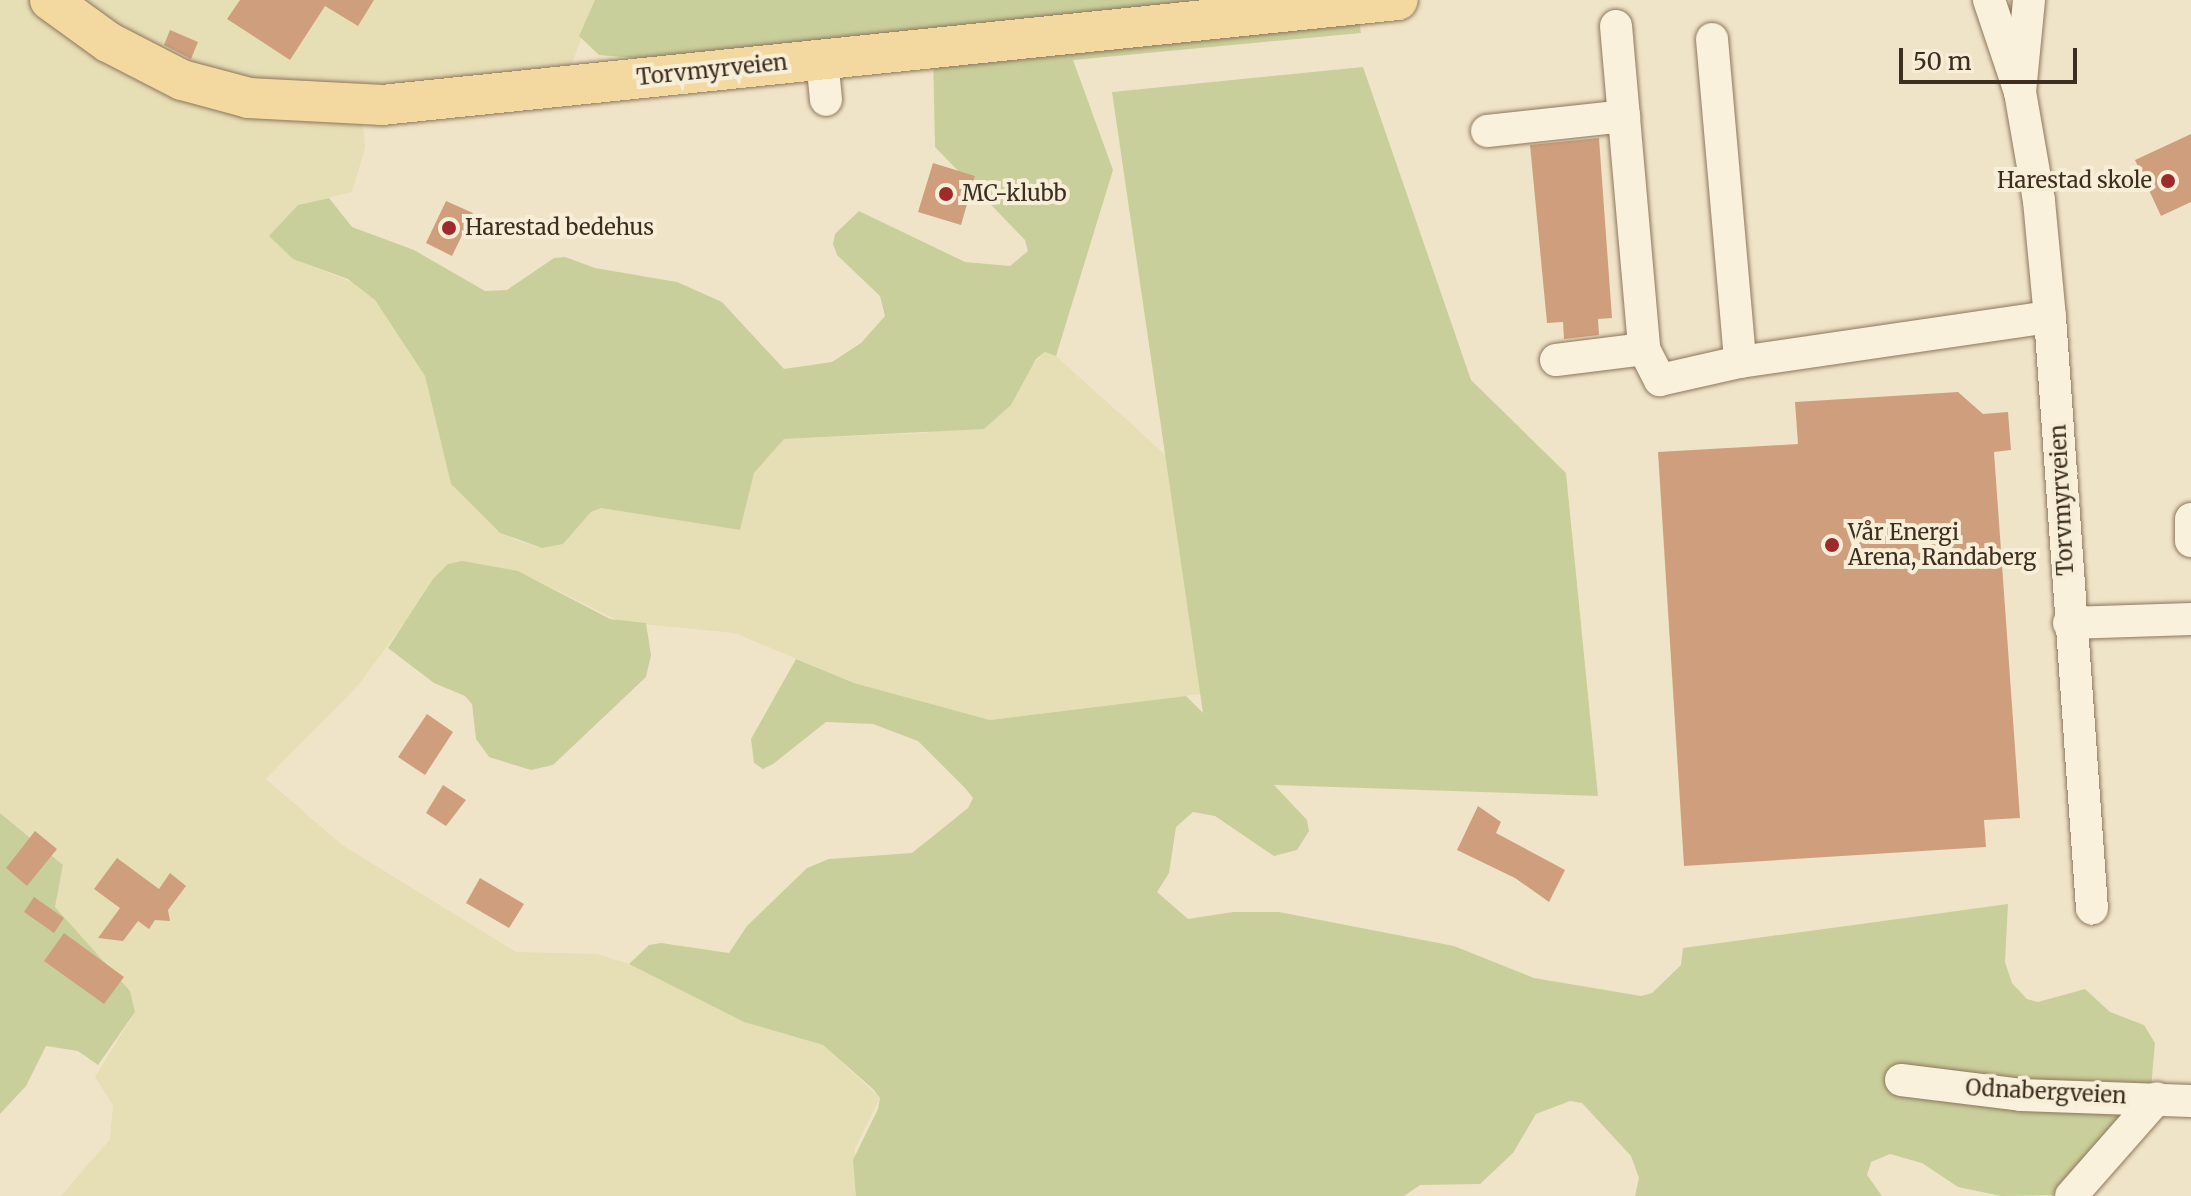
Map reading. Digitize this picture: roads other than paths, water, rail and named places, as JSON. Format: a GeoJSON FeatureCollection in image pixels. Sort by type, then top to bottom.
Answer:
{"type":"FeatureCollection","features":[{"type":"Feature","properties":{"kind":"main road","name":"Torvmyrveien"},"geometry":{"type":"LineString","coordinates":[[50,0],[108,42],[182,80],[249,98],[382,105],[1398,0]]}},
{"type":"Feature","properties":{"kind":"street"},"geometry":{"type":"LineString","coordinates":[[1989,0],[2020,92]]}},
{"type":"Feature","properties":{"kind":"street"},"geometry":{"type":"LineString","coordinates":[[2020,92],[2029,0]]}},
{"type":"Feature","properties":{"kind":"street"},"geometry":{"type":"LineString","coordinates":[[1616,26],[1644,349],[1660,380],[1740,362],[2050,317]]}},
{"type":"Feature","properties":{"kind":"street"},"geometry":{"type":"LineString","coordinates":[[1712,39],[1740,362]]}},
{"type":"Feature","properties":{"kind":"street"},"geometry":{"type":"LineString","coordinates":[[822,59],[826,100]]}},
{"type":"Feature","properties":{"kind":"street","name":"Torvmyrveien"},"geometry":{"type":"LineString","coordinates":[[2020,92],[2039,201],[2050,317],[2069,623],[2092,909]]}},
{"type":"Feature","properties":{"kind":"street"},"geometry":{"type":"LineString","coordinates":[[1487,131],[1624,116]]}},
{"type":"Feature","properties":{"kind":"street"},"geometry":{"type":"LineString","coordinates":[[1556,360],[1644,349]]}},
{"type":"Feature","properties":{"kind":"street"},"geometry":{"type":"LineString","coordinates":[[2191,519],[2191,541]]}},
{"type":"Feature","properties":{"kind":"street"},"geometry":{"type":"LineString","coordinates":[[2069,623],[2191,619]]}},
{"type":"Feature","properties":{"kind":"street","name":"Odnabergveien"},"geometry":{"type":"LineString","coordinates":[[1901,1080],[2021,1095],[2191,1101]]}},
{"type":"Feature","properties":{"kind":"street"},"geometry":{"type":"LineString","coordinates":[[2071,1196],[2157,1098]]}},
{"type":"Feature","properties":{"kind":"place","name":"Harestad skole"},"geometry":{"type":"Point","coordinates":[2168,181]}},
{"type":"Feature","properties":{"kind":"place","name":"MC-klubb"},"geometry":{"type":"Point","coordinates":[946,194]}},
{"type":"Feature","properties":{"kind":"place","name":"Harestad bedehus"},"geometry":{"type":"Point","coordinates":[449,228]}},
{"type":"Feature","properties":{"kind":"place","name":"Vår Energi Arena, Randaberg"},"geometry":{"type":"Point","coordinates":[1832,545]}}]}
